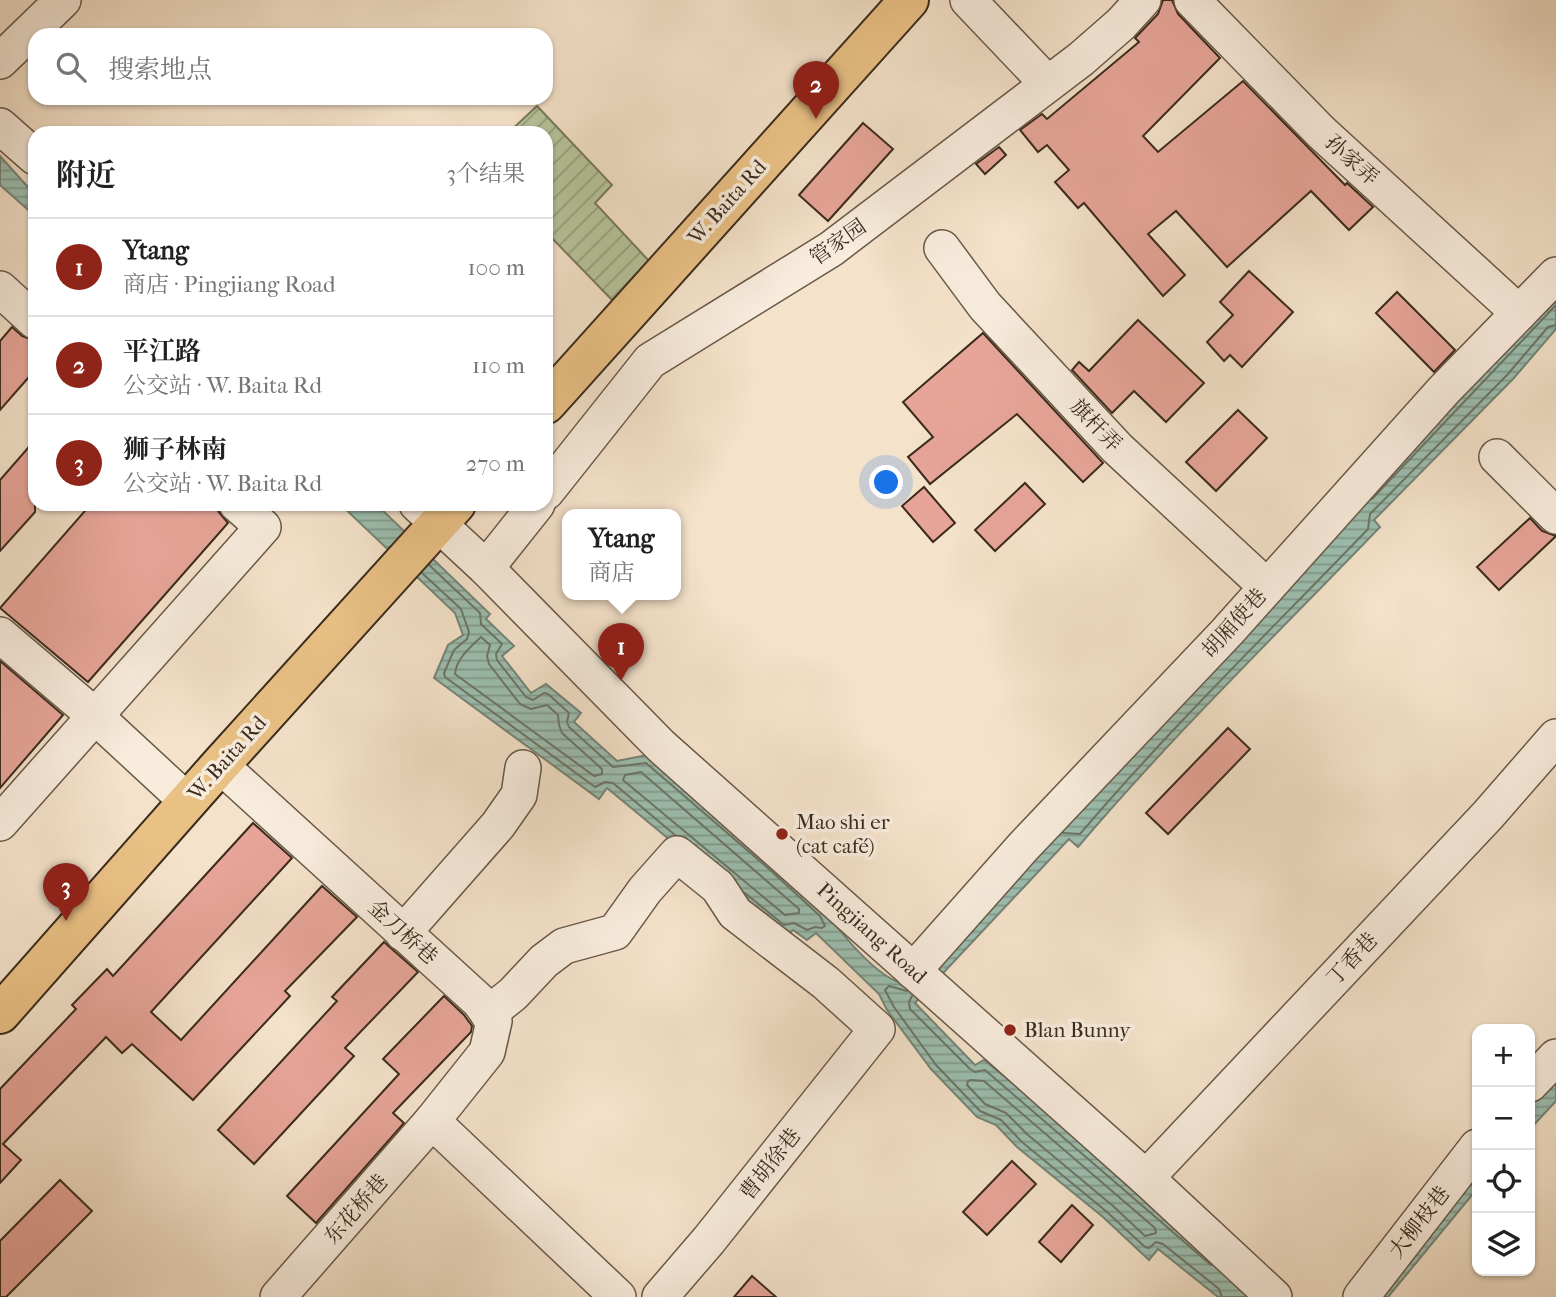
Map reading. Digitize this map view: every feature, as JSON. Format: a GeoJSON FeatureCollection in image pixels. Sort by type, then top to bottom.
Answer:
{"type":"FeatureCollection","features":[{"type":"Feature","properties":{"kind":"main road","name":"W. Baita Rd"},"geometry":{"type":"LineString","coordinates":[[553,396],[909,0]]}},
{"type":"Feature","properties":{"kind":"main road","name":"W. Baita Rd"},"geometry":{"type":"LineString","coordinates":[[0,1013],[402,565],[435,517]]}},
{"type":"Feature","properties":{"kind":"street"},"geometry":{"type":"LineString","coordinates":[[34,28],[63,0]]}},
{"type":"Feature","properties":{"kind":"street"},"geometry":{"type":"LineString","coordinates":[[968,0],[1047,83]]}},
{"type":"Feature","properties":{"kind":"street","name":"管家园"},"geometry":{"type":"LineString","coordinates":[[553,483],[650,360],[831,249],[1091,50],[1143,0]]}},
{"type":"Feature","properties":{"kind":"street","name":"孙家弄"},"geometry":{"type":"LineString","coordinates":[[1192,0],[1321,132],[1519,313]]}},
{"type":"Feature","properties":{"kind":"street"},"geometry":{"type":"LineString","coordinates":[[0,61],[28,34]]}},
{"type":"Feature","properties":{"kind":"street"},"geometry":{"type":"LineString","coordinates":[[0,126],[28,151]]}},
{"type":"Feature","properties":{"kind":"street","name":"旗杆弄"},"geometry":{"type":"LineString","coordinates":[[942,248],[985,306],[1117,448],[1267,587]]}},
{"type":"Feature","properties":{"kind":"street","name":"胡厢使巷"},"geometry":{"type":"LineString","coordinates":[[919,975],[1023,846],[1227,632],[1444,390],[1556,275]]}},
{"type":"Feature","properties":{"kind":"street"},"geometry":{"type":"LineString","coordinates":[[0,289],[28,315]]}},
{"type":"Feature","properties":{"kind":"street"},"geometry":{"type":"LineString","coordinates":[[1497,457],[1556,516]]}},
{"type":"Feature","properties":{"kind":"street"},"geometry":{"type":"LineString","coordinates":[[0,823],[263,527],[245,511]]}},
{"type":"Feature","properties":{"kind":"street"},"geometry":{"type":"LineString","coordinates":[[486,568],[531,511]]}},
{"type":"Feature","properties":{"kind":"street","name":"Pingjiang Road"},"geometry":{"type":"LineString","coordinates":[[435,517],[662,746],[1146,1178],[1274,1297]]}},
{"type":"Feature","properties":{"kind":"street"},"geometry":{"type":"LineString","coordinates":[[0,635],[94,715],[188,802]]}},
{"type":"Feature","properties":{"kind":"street","name":"丁香巷"},"geometry":{"type":"LineString","coordinates":[[1146,1178],[1488,815],[1556,737]]}},
{"type":"Feature","properties":{"kind":"street","name":"金刀桥巷"},"geometry":{"type":"LineString","coordinates":[[220,765],[478,1001],[488,1014]]}},
{"type":"Feature","properties":{"kind":"street"},"geometry":{"type":"LineString","coordinates":[[403,933],[498,825],[519,795],[523,768]]}},
{"type":"Feature","properties":{"kind":"street","name":"曹胡徐巷"},"geometry":{"type":"LineString","coordinates":[[488,1014],[513,994],[544,961],[564,946],[615,933],[645,890],[677,853],[718,887],[735,913],[827,983],[877,1028],[709,1240],[660,1297]]}},
{"type":"Feature","properties":{"kind":"street"},"geometry":{"type":"LineString","coordinates":[[488,1014],[494,1021],[487,1052],[432,1121],[618,1297]]}},
{"type":"Feature","properties":{"kind":"street"},"geometry":{"type":"LineString","coordinates":[[1535,1079],[1556,1057]]}},
{"type":"Feature","properties":{"kind":"street","name":"东花桥巷"},"geometry":{"type":"LineString","coordinates":[[278,1297],[432,1121]]}},
{"type":"Feature","properties":{"kind":"street","name":"大柳枝巷"},"geometry":{"type":"LineString","coordinates":[[1361,1297],[1475,1150]]}},
{"type":"Feature","properties":{"kind":"shaded area"},"geometry":{"type":"Polygon","coordinates":[[[537,106],[612,185],[595,203],[649,261],[613,301],[553,239],[553,126],[516,126],[537,106]]]}},
{"type":"Feature","properties":{"kind":"water"},"geometry":{"type":"Polygon","coordinates":[[[0,156],[28,187],[28,210],[0,185],[0,156]]]}},
{"type":"Feature","properties":{"kind":"water"},"geometry":{"type":"Polygon","coordinates":[[[1556,295],[1556,329],[1513,379],[1374,520],[1380,527],[1188,724],[1078,847],[1069,839],[915,1003],[975,1065],[984,1060],[1021,1090],[1258,1297],[1218,1297],[1158,1249],[1149,1260],[1103,1217],[1017,1147],[996,1125],[977,1117],[931,1069],[887,1010],[879,994],[816,933],[807,940],[793,930],[786,936],[607,788],[599,799],[434,678],[448,645],[463,635],[455,613],[347,511],[383,511],[490,614],[486,619],[514,646],[502,656],[531,693],[546,684],[581,713],[574,722],[617,761],[647,755],[825,911],[871,964],[893,980],[904,984],[1556,295]]]}},
{"type":"Feature","properties":{"kind":"water"},"geometry":{"type":"Polygon","coordinates":[[[1556,1069],[1556,1101],[1535,1124],[1535,1092],[1556,1069]]]}},
{"type":"Feature","properties":{"kind":"water"},"geometry":{"type":"Polygon","coordinates":[[[1472,1169],[1472,1195],[1388,1297],[1375,1297],[1472,1169]]]}},
{"type":"Feature","properties":{"kind":"building"},"geometry":{"type":"Polygon","coordinates":[[[1163,0],[1172,0],[1178,14],[1220,58],[1143,136],[1158,152],[1243,81],[1345,185],[1347,183],[1373,207],[1349,230],[1311,191],[1227,267],[1176,211],[1148,234],[1185,275],[1163,296],[1084,203],[1078,208],[1055,182],[1069,170],[1047,145],[1038,152],[1020,130],[1042,114],[1047,119],[1139,42],[1135,38],[1158,14],[1163,0]]]}},
{"type":"Feature","properties":{"kind":"building"},"geometry":{"type":"Polygon","coordinates":[[[863,123],[893,149],[828,221],[799,195],[863,123]]]}},
{"type":"Feature","properties":{"kind":"building"},"geometry":{"type":"Polygon","coordinates":[[[999,147],[1006,155],[985,174],[976,164],[999,147]]]}},
{"type":"Feature","properties":{"kind":"building"},"geometry":{"type":"Polygon","coordinates":[[[1249,271],[1293,312],[1242,367],[1230,355],[1224,361],[1207,342],[1233,315],[1220,302],[1249,271]]]}},
{"type":"Feature","properties":{"kind":"building"},"geometry":{"type":"Polygon","coordinates":[[[1397,292],[1455,350],[1434,372],[1376,313],[1397,292]]]}},
{"type":"Feature","properties":{"kind":"building"},"geometry":{"type":"Polygon","coordinates":[[[1138,320],[1204,383],[1166,422],[1134,391],[1112,413],[1072,370],[1079,362],[1089,371],[1138,320]]]}},
{"type":"Feature","properties":{"kind":"building"},"geometry":{"type":"Polygon","coordinates":[[[12,327],[28,338],[28,378],[0,410],[0,341],[12,327]]]}},
{"type":"Feature","properties":{"kind":"building"},"geometry":{"type":"Polygon","coordinates":[[[983,333],[1103,463],[1083,482],[1017,414],[930,484],[908,457],[933,437],[903,402],[983,333]]]}},
{"type":"Feature","properties":{"kind":"building"},"geometry":{"type":"Polygon","coordinates":[[[1238,410],[1267,438],[1216,491],[1186,462],[1238,410]]]}},
{"type":"Feature","properties":{"kind":"building"},"geometry":{"type":"Polygon","coordinates":[[[28,448],[28,511],[35,512],[0,551],[0,480],[28,448]]]}},
{"type":"Feature","properties":{"kind":"building"},"geometry":{"type":"Polygon","coordinates":[[[1025,483],[1045,504],[995,551],[975,530],[1025,483]]]}},
{"type":"Feature","properties":{"kind":"building"},"geometry":{"type":"Polygon","coordinates":[[[924,487],[955,523],[933,542],[902,506],[924,487]]]}},
{"type":"Feature","properties":{"kind":"building"},"geometry":{"type":"Polygon","coordinates":[[[85,511],[218,511],[228,523],[88,682],[0,608],[85,511]]]}},
{"type":"Feature","properties":{"kind":"building"},"geometry":{"type":"Polygon","coordinates":[[[1530,518],[1542,531],[1556,536],[1499,590],[1477,567],[1530,518]]]}},
{"type":"Feature","properties":{"kind":"building"},"geometry":{"type":"Polygon","coordinates":[[[0,661],[63,715],[0,788],[0,661]]]}},
{"type":"Feature","properties":{"kind":"building"},"geometry":{"type":"Polygon","coordinates":[[[1228,728],[1250,749],[1168,834],[1146,813],[1228,728]]]}},
{"type":"Feature","properties":{"kind":"building"},"geometry":{"type":"Polygon","coordinates":[[[253,823],[292,858],[151,1012],[181,1040],[322,886],[357,917],[285,991],[290,996],[193,1100],[132,1044],[122,1053],[106,1037],[3,1144],[21,1160],[0,1183],[0,1089],[76,1009],[72,1005],[107,969],[113,976],[253,823]]]}},
{"type":"Feature","properties":{"kind":"building"},"geometry":{"type":"Polygon","coordinates":[[[384,942],[418,972],[345,1048],[354,1056],[254,1164],[218,1130],[337,1001],[332,997],[384,942]]]}},
{"type":"Feature","properties":{"kind":"building"},"geometry":{"type":"Polygon","coordinates":[[[444,996],[464,1015],[472,1026],[471,1032],[393,1113],[404,1123],[316,1223],[287,1196],[399,1074],[383,1059],[444,996]]]}},
{"type":"Feature","properties":{"kind":"building"},"geometry":{"type":"Polygon","coordinates":[[[1012,1161],[1036,1184],[987,1235],[963,1212],[1012,1161]]]}},
{"type":"Feature","properties":{"kind":"building"},"geometry":{"type":"Polygon","coordinates":[[[60,1180],[92,1211],[6,1297],[0,1297],[0,1241],[60,1180]]]}},
{"type":"Feature","properties":{"kind":"building"},"geometry":{"type":"Polygon","coordinates":[[[1072,1205],[1093,1225],[1061,1262],[1039,1242],[1072,1205]]]}},
{"type":"Feature","properties":{"kind":"building"},"geometry":{"type":"Polygon","coordinates":[[[752,1276],[776,1297],[734,1297],[752,1276]]]}},
{"type":"Feature","properties":{"kind":"place","name":"平江路"},"geometry":{"type":"Point","coordinates":[816,119]}},
{"type":"Feature","properties":{"kind":"place","name":"Ytang"},"geometry":{"type":"Point","coordinates":[621,681]}},
{"type":"Feature","properties":{"kind":"place","name":"Mao shi er (cat café)"},"geometry":{"type":"Point","coordinates":[782,834]}},
{"type":"Feature","properties":{"kind":"place","name":"狮子林南"},"geometry":{"type":"Point","coordinates":[66,921]}},
{"type":"Feature","properties":{"kind":"place","name":"Blan Bunny"},"geometry":{"type":"Point","coordinates":[1010,1030]}}]}
